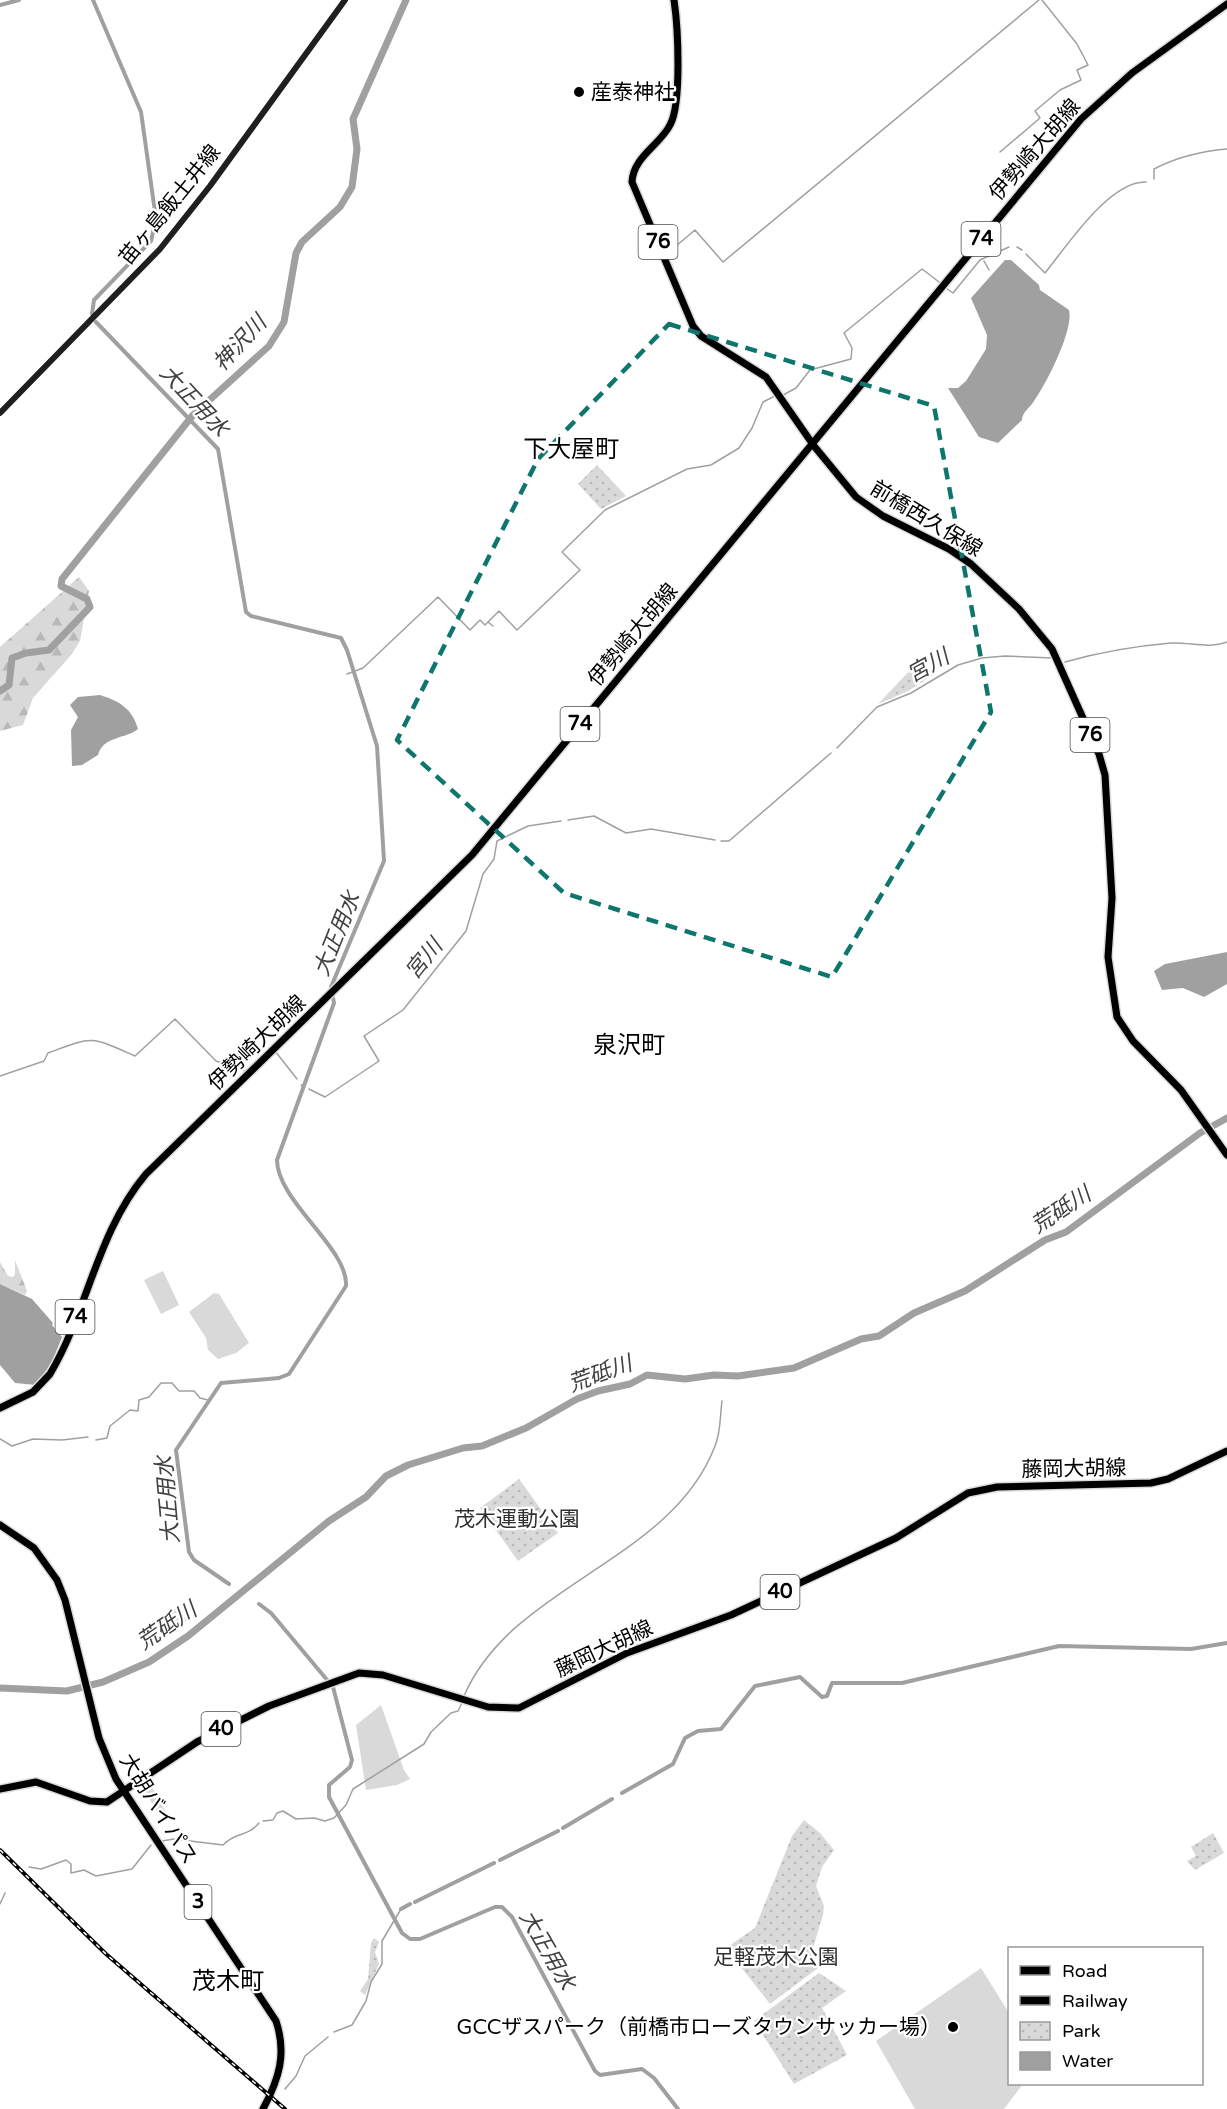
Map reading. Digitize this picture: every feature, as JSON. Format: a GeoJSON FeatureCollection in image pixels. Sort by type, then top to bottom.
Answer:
{"type":"FeatureCollection","features":[{"type":"Feature","properties":{"kind":"main road","name":"苗ヶ島飯土井線"},"geometry":{"type":"LineString","coordinates":[[0,413],[160,249],[210,186],[345,0]]}},
{"type":"Feature","properties":{"kind":"main road","name":"前橋西久保線"},"geometry":{"type":"LineString","coordinates":[[674,0],[677,38],[674,116],[665,132],[635,168],[632,176],[633,188],[696,331],[766,377],[812,443],[856,496],[884,516],[949,549],[981,572],[1019,609],[1054,654],[1099,754],[1105,775],[1112,898],[1108,957],[1117,1017],[1128,1034],[1172,1079],[1227,1155]]}},
{"type":"Feature","properties":{"kind":"main road","name":"伊勢崎大胡線"},"geometry":{"type":"LineString","coordinates":[[0,1408],[30,1394],[50,1374],[113,1225],[127,1199],[142,1180],[472,855],[1081,119],[1132,73],[1227,4]]}},
{"type":"Feature","properties":{"kind":"main road","name":"藤岡大胡線"},"geometry":{"type":"LineString","coordinates":[[0,1789],[36,1782],[102,1803],[124,1793],[197,1742],[269,1706],[358,1673],[373,1673],[488,1707],[519,1708],[635,1650],[731,1615],[896,1538],[968,1493],[1004,1487],[1151,1483],[1168,1479],[1227,1451]]}},
{"type":"Feature","properties":{"kind":"main road","name":"大胡バイパス"},"geometry":{"type":"LineString","coordinates":[[0,1525],[30,1544],[54,1574],[65,1600],[104,1753],[124,1793],[276,2021],[282,2047],[280,2068],[263,2109]]}},
{"type":"Feature","properties":{"kind":"highlighted area"},"geometry":{"type":"Polygon","coordinates":[[[669,324],[934,406],[991,712],[832,977],[564,893],[397,740],[538,459],[669,324]]]}},
{"type":"Feature","properties":{"kind":"green space"},"geometry":{"type":"Polygon","coordinates":[[[597,465],[626,496],[601,509],[578,484],[597,465]]]}},
{"type":"Feature","properties":{"kind":"green space"},"geometry":{"type":"Polygon","coordinates":[[[79,577],[89,591],[80,641],[72,654],[33,698],[23,725],[0,731],[0,647],[79,577]]]}},
{"type":"Feature","properties":{"kind":"green space"},"geometry":{"type":"Polygon","coordinates":[[[919,661],[933,675],[908,691],[878,704],[919,661]]]}},
{"type":"Feature","properties":{"kind":"green space"},"geometry":{"type":"Polygon","coordinates":[[[15,1260],[27,1291],[25,1295],[0,1284],[0,1262],[8,1276],[13,1277],[15,1260]]]}},
{"type":"Feature","properties":{"kind":"green space"},"geometry":{"type":"Polygon","coordinates":[[[163,1271],[179,1305],[161,1314],[144,1280],[163,1271]]]}},
{"type":"Feature","properties":{"kind":"green space"},"geometry":{"type":"Polygon","coordinates":[[[214,1293],[219,1294],[249,1343],[236,1353],[218,1359],[208,1350],[206,1338],[189,1312],[214,1293]]]}},
{"type":"Feature","properties":{"kind":"green space","name":"茂木運動公園"},"geometry":{"type":"Polygon","coordinates":[[[519,1479],[558,1533],[518,1561],[480,1508],[519,1479]]]}},
{"type":"Feature","properties":{"kind":"green space"},"geometry":{"type":"Polygon","coordinates":[[[176,1608],[187,1620],[162,1637],[155,1626],[159,1619],[176,1608]]]}},
{"type":"Feature","properties":{"kind":"green space"},"geometry":{"type":"Polygon","coordinates":[[[381,1705],[404,1770],[410,1779],[397,1785],[366,1790],[356,1725],[381,1705]]]}},
{"type":"Feature","properties":{"kind":"green space"},"geometry":{"type":"Polygon","coordinates":[[[148,1779],[166,1814],[157,1812],[141,1784],[148,1779]]]}},
{"type":"Feature","properties":{"kind":"green space","name":"足軽茂木公園"},"geometry":{"type":"Polygon","coordinates":[[[804,1820],[820,1833],[834,1850],[822,1867],[816,1886],[824,1906],[809,1961],[818,1968],[770,2004],[726,1948],[755,1928],[792,1836],[804,1820]]]}},
{"type":"Feature","properties":{"kind":"green space"},"geometry":{"type":"Polygon","coordinates":[[[1213,1833],[1224,1853],[1195,1870],[1187,1861],[1196,1856],[1191,1847],[1213,1833]]]}},
{"type":"Feature","properties":{"kind":"green space"},"geometry":{"type":"Polygon","coordinates":[[[374,1938],[379,1942],[375,1952],[379,1964],[365,1995],[360,1991],[368,1979],[371,1943],[374,1938]]]}},
{"type":"Feature","properties":{"kind":"green space","name":"GCCザスパーク（前橋市ローズタウンサッカー場）"},"geometry":{"type":"Polygon","coordinates":[[[981,1968],[1008,2011],[1008,2085],[1022,2085],[1004,2109],[915,2109],[876,2041],[981,1968]]]}},
{"type":"Feature","properties":{"kind":"green space"},"geometry":{"type":"Polygon","coordinates":[[[819,1973],[846,1991],[822,2008],[847,2055],[794,2084],[754,2021],[819,1973]]]}},
{"type":"Feature","properties":{"kind":"water"},"geometry":{"type":"Polygon","coordinates":[[[1005,260],[1011,260],[1039,285],[1040,290],[1069,310],[1069,319],[1058,357],[1039,393],[1022,420],[998,443],[979,437],[948,388],[958,388],[966,381],[986,349],[987,335],[971,298],[1005,260]]]}},
{"type":"Feature","properties":{"kind":"water"},"geometry":{"type":"Polygon","coordinates":[[[100,695],[124,706],[138,729],[105,744],[98,755],[82,765],[72,766],[71,730],[78,717],[70,705],[78,697],[100,695]]]}},
{"type":"Feature","properties":{"kind":"water"},"geometry":{"type":"Polygon","coordinates":[[[1227,952],[1227,984],[1204,997],[1183,988],[1162,990],[1154,971],[1165,964],[1227,952]]]}},
{"type":"Feature","properties":{"kind":"water"},"geometry":{"type":"Polygon","coordinates":[[[0,1284],[32,1299],[62,1337],[52,1362],[36,1385],[15,1383],[0,1365],[0,1284]]]}},
{"type":"Feature","properties":{"kind":"waterway","name":"大正用水"},"geometry":{"type":"LineString","coordinates":[[0,5],[19,0]]}},
{"type":"Feature","properties":{"kind":"waterway","name":"大正用水"},"geometry":{"type":"LineString","coordinates":[[92,314],[94,300],[151,241],[156,219],[141,112],[93,0]]}},
{"type":"Feature","properties":{"kind":"waterway","name":"神沢川"},"geometry":{"type":"LineString","coordinates":[[0,691],[9,685],[12,658],[26,653],[49,650],[90,607],[87,599],[61,586],[62,579],[193,415],[269,346],[284,322],[296,253],[302,242],[340,207],[352,187],[357,149],[353,119],[406,0]]}},
{"type":"Feature","properties":{"kind":"waterway"},"geometry":{"type":"LineString","coordinates":[[669,252],[695,230],[723,262],[1039,0]]}},
{"type":"Feature","properties":{"kind":"waterway"},"geometry":{"type":"LineString","coordinates":[[1000,152],[1040,118],[1035,111],[1060,90],[1081,80],[1077,70],[1088,65],[1077,44],[1042,0]]}},
{"type":"Feature","properties":{"kind":"waterway"},"geometry":{"type":"LineString","coordinates":[[1154,179],[1154,169],[1172,161],[1190,155],[1227,149]]}},
{"type":"Feature","properties":{"kind":"waterway"},"geometry":{"type":"LineString","coordinates":[[1026,254],[1045,273],[1077,232],[1104,203],[1118,192],[1132,185],[1146,182]]}},
{"type":"Feature","properties":{"kind":"waterway"},"geometry":{"type":"LineString","coordinates":[[946,288],[953,293],[980,260],[1009,247]]}},
{"type":"Feature","properties":{"kind":"waterway"},"geometry":{"type":"LineString","coordinates":[[1017,247],[1022,250]]}},
{"type":"Feature","properties":{"kind":"waterway"},"geometry":{"type":"LineString","coordinates":[[984,261],[989,270]]}},
{"type":"Feature","properties":{"kind":"waterway"},"geometry":{"type":"LineString","coordinates":[[783,395],[796,388],[810,370],[851,359],[852,348],[844,333],[922,269],[939,282]]}},
{"type":"Feature","properties":{"kind":"waterway","name":"大正用水"},"geometry":{"type":"LineString","coordinates":[[96,322],[218,449],[246,612],[251,616],[341,638],[347,650],[377,746],[384,861],[331,987],[334,1003],[277,1160],[280,1176],[288,1192],[336,1256],[344,1272],[346,1286],[289,1374],[279,1378],[221,1383],[176,1450],[189,1552],[194,1560],[229,1584]]}},
{"type":"Feature","properties":{"kind":"waterway"},"geometry":{"type":"LineString","coordinates":[[347,674],[363,668],[438,597],[470,630],[480,620],[485,625],[499,611],[517,630],[580,570],[562,552],[605,510],[687,469],[711,465],[739,448],[752,428],[763,402],[775,396]]}},
{"type":"Feature","properties":{"kind":"waterway"},"geometry":{"type":"LineString","coordinates":[[488,622],[493,626]]}},
{"type":"Feature","properties":{"kind":"waterway","name":"宮川"},"geometry":{"type":"LineString","coordinates":[[1065,662],[1105,652],[1145,646],[1171,643],[1213,645],[1227,642]]}},
{"type":"Feature","properties":{"kind":"waterway","name":"宮川"},"geometry":{"type":"LineString","coordinates":[[837,748],[877,707],[911,693],[958,665],[982,658],[1005,656],[1052,658]]}},
{"type":"Feature","properties":{"kind":"waterway","name":"宮川"},"geometry":{"type":"LineString","coordinates":[[721,841],[729,841],[831,753]]}},
{"type":"Feature","properties":{"kind":"waterway","name":"宮川"},"geometry":{"type":"LineString","coordinates":[[568,820],[594,816],[626,833],[651,829],[715,840]]}},
{"type":"Feature","properties":{"kind":"waterway","name":"宮川"},"geometry":{"type":"LineString","coordinates":[[309,1089],[325,1097],[379,1061],[364,1036],[403,1010],[466,931],[483,874],[494,859],[497,841],[528,826],[561,821]]}},
{"type":"Feature","properties":{"kind":"waterway","name":"宮川"},"geometry":{"type":"LineString","coordinates":[[0,1076],[44,1061],[48,1053],[84,1041],[100,1042],[135,1056],[175,1019],[216,1061],[245,1071],[271,1048]]}},
{"type":"Feature","properties":{"kind":"waterway","name":"宮川"},"geometry":{"type":"LineString","coordinates":[[275,1051],[297,1079]]}},
{"type":"Feature","properties":{"kind":"waterway","name":"荒砥川"},"geometry":{"type":"LineString","coordinates":[[0,1688],[67,1691],[103,1682],[149,1662],[188,1636],[329,1521],[366,1497],[386,1476],[408,1465],[463,1448],[482,1446],[526,1428],[577,1399],[598,1391],[630,1384],[647,1375],[685,1379],[714,1375],[738,1376],[794,1368],[861,1339],[879,1336],[914,1313],[965,1291],[1045,1240],[1066,1232],[1200,1133],[1227,1118]]}},
{"type":"Feature","properties":{"kind":"waterway"},"geometry":{"type":"LineString","coordinates":[[96,1440],[107,1438],[110,1426],[130,1410],[138,1411],[139,1400],[149,1397],[161,1383],[172,1383],[179,1391],[194,1391],[200,1398],[208,1400]]}},
{"type":"Feature","properties":{"kind":"waterway"},"geometry":{"type":"LineString","coordinates":[[464,1696],[487,1658],[517,1626],[553,1598],[629,1547],[664,1518],[694,1485],[717,1441],[722,1401]]}},
{"type":"Feature","properties":{"kind":"waterway"},"geometry":{"type":"LineString","coordinates":[[0,1439],[12,1446],[33,1439],[62,1440],[88,1437]]}},
{"type":"Feature","properties":{"kind":"waterway","name":"大正用水"},"geometry":{"type":"LineString","coordinates":[[259,1604],[271,1613],[333,1687],[352,1760],[350,1767],[329,1785],[329,1797],[402,1933],[410,1939],[420,1939],[495,1907],[502,1907],[512,1917],[595,2071],[600,2075],[642,2069],[654,2078],[678,2109]]}},
{"type":"Feature","properties":{"kind":"waterway"},"geometry":{"type":"LineString","coordinates":[[622,1793],[673,1764],[685,1738],[698,1731],[721,1729],[755,1686],[800,1677],[822,1697],[827,1696],[832,1683],[902,1683],[1059,1646],[1191,1649],[1227,1643]]}},
{"type":"Feature","properties":{"kind":"waterway"},"geometry":{"type":"LineString","coordinates":[[263,1821],[273,1820],[277,1813],[283,1811],[296,1819],[314,1818],[325,1821],[334,1818],[346,1805],[353,1789],[424,1744],[431,1732],[451,1713],[458,1711],[462,1703]]}},
{"type":"Feature","properties":{"kind":"waterway"},"geometry":{"type":"LineString","coordinates":[[563,1828],[612,1799]]}},
{"type":"Feature","properties":{"kind":"waterway"},"geometry":{"type":"LineString","coordinates":[[162,1841],[174,1839],[223,1845],[250,1831],[259,1823]]}},
{"type":"Feature","properties":{"kind":"waterway"},"geometry":{"type":"LineString","coordinates":[[500,1860],[558,1831]]}},
{"type":"Feature","properties":{"kind":"waterway"},"geometry":{"type":"LineString","coordinates":[[29,1867],[41,1869],[66,1860],[71,1864],[71,1873],[84,1870],[96,1876],[132,1869],[151,1845]]}},
{"type":"Feature","properties":{"kind":"waterway"},"geometry":{"type":"LineString","coordinates":[[415,1902],[494,1863]]}},
{"type":"Feature","properties":{"kind":"waterway"},"geometry":{"type":"LineString","coordinates":[[0,1904],[5,1893]]}},
{"type":"Feature","properties":{"kind":"waterway"},"geometry":{"type":"LineString","coordinates":[[401,1909],[410,1904]]}},
{"type":"Feature","properties":{"kind":"waterway"},"geometry":{"type":"LineString","coordinates":[[334,2032],[352,2025],[366,2001],[371,1982],[382,1964],[382,1941],[401,1909]]}},
{"type":"Feature","properties":{"kind":"waterway"},"geometry":{"type":"LineString","coordinates":[[285,2089],[296,2076],[305,2056],[328,2037]]}},
{"type":"Feature","properties":{"kind":"railway"},"geometry":{"type":"LineString","coordinates":[[0,1850],[106,1954],[285,2109]]}},
{"type":"Feature","properties":{"kind":"place","name":"産泰神社"},"geometry":{"type":"Point","coordinates":[579,92]}},
{"type":"Feature","properties":{"kind":"place","name":"GCCザスパーク（前橋市ローズタウンサッカー場）"},"geometry":{"type":"Point","coordinates":[953,2027]}},
{"type":"Feature","properties":{"kind":"district","name":"下大屋町"},"geometry":{"type":"Point","coordinates":[571,449]}},
{"type":"Feature","properties":{"kind":"district","name":"泉沢町"},"geometry":{"type":"Point","coordinates":[629,1045]}},
{"type":"Feature","properties":{"kind":"district","name":"茂木町"},"geometry":{"type":"Point","coordinates":[228,1981]}}]}
